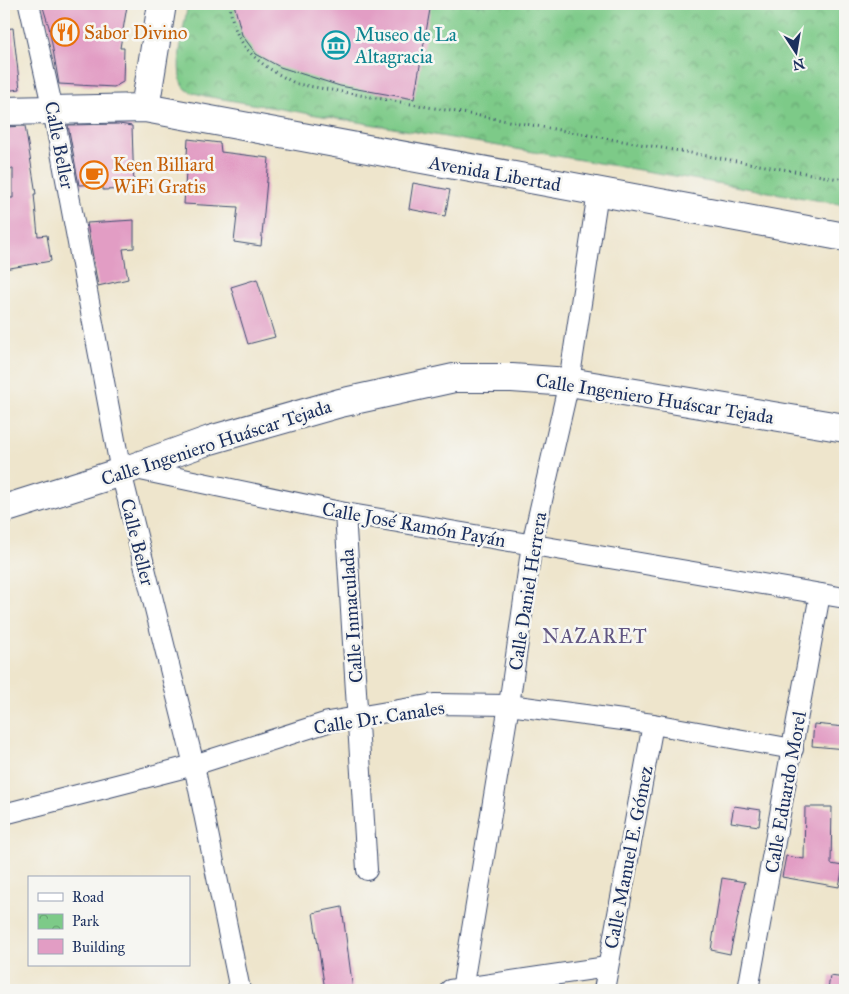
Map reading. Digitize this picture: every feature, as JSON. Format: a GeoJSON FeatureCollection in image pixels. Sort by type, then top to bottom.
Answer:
{"type":"FeatureCollection","features":[{"type":"Feature","properties":{"kind":"main road"},"geometry":{"type":"LineString","coordinates":[[145,108],[162,4]]}},
{"type":"Feature","properties":{"kind":"main road","name":"Avenida Libertad"},"geometry":{"type":"LineString","coordinates":[[4,111],[145,108],[845,237]]}},
{"type":"Feature","properties":{"kind":"main road","name":"Calle Ingeniero Huáscar Tejada"},"geometry":{"type":"LineString","coordinates":[[4,508],[126,470],[210,440],[340,403],[454,378],[512,378],[569,382],[845,428]]}},
{"type":"Feature","properties":{"kind":"street","name":"Calle Beller"},"geometry":{"type":"LineString","coordinates":[[29,4],[54,110],[126,470],[194,766],[240,990]]}},
{"type":"Feature","properties":{"kind":"street","name":"Calle Daniel Herrera"},"geometry":{"type":"LineString","coordinates":[[458,989],[509,705],[532,544],[569,382],[598,192]]}},
{"type":"Feature","properties":{"kind":"street","name":"Calle José Ramón Payán"},"geometry":{"type":"LineString","coordinates":[[126,470],[345,513],[845,598]]}},
{"type":"Feature","properties":{"kind":"street","name":"Calle Inmaculada"},"geometry":{"type":"LineString","coordinates":[[345,513],[367,870]]}},
{"type":"Feature","properties":{"kind":"street","name":"Calle Eduardo Morel"},"geometry":{"type":"LineString","coordinates":[[748,990],[820,594]]}},
{"type":"Feature","properties":{"kind":"street","name":"Calle Dr. Canales"},"geometry":{"type":"LineString","coordinates":[[4,814],[194,766],[328,722],[434,704],[509,705],[653,724],[793,749]]}},
{"type":"Feature","properties":{"kind":"street","name":"Calle Manuel E. Gómez"},"geometry":{"type":"LineString","coordinates":[[604,990],[653,724]]}},
{"type":"Feature","properties":{"kind":"street"},"geometry":{"type":"LineString","coordinates":[[458,989],[607,967]]}},
{"type":"Feature","properties":{"kind":"path"},"geometry":{"type":"LineString","coordinates":[[230,4],[231,21],[252,56],[269,70],[297,84],[845,180]]}},
{"type":"Feature","properties":{"kind":"green space"},"geometry":{"type":"Polygon","coordinates":[[[188,4],[845,4],[845,205],[205,96],[186,89],[182,83],[180,73],[180,49],[188,4]]]}},
{"type":"Feature","properties":{"kind":"building"},"geometry":{"type":"Polygon","coordinates":[[[42,4],[110,4],[127,6],[120,48],[124,48],[123,82],[114,87],[59,84],[49,27],[42,4]]]}},
{"type":"Feature","properties":{"kind":"building","name":"Museo de La Altagracia"},"geometry":{"type":"Polygon","coordinates":[[[234,4],[431,4],[414,99],[340,86],[280,67],[256,54],[242,35],[234,4]]]}},
{"type":"Feature","properties":{"kind":"building"},"geometry":{"type":"Polygon","coordinates":[[[13,28],[20,89],[4,91],[4,29],[13,28]]]}},
{"type":"Feature","properties":{"kind":"building"},"geometry":{"type":"Polygon","coordinates":[[[119,124],[132,126],[134,189],[103,190],[103,184],[79,185],[68,125],[119,124]]]}},
{"type":"Feature","properties":{"kind":"building"},"geometry":{"type":"Polygon","coordinates":[[[25,126],[36,194],[34,194],[38,236],[47,235],[51,261],[4,269],[4,198],[13,198],[13,169],[10,169],[6,148],[4,149],[4,127],[25,126]]]}},
{"type":"Feature","properties":{"kind":"building"},"geometry":{"type":"Polygon","coordinates":[[[188,139],[220,143],[221,152],[269,158],[261,246],[234,242],[238,207],[184,204],[188,139]]]}},
{"type":"Feature","properties":{"kind":"building"},"geometry":{"type":"Polygon","coordinates":[[[413,183],[450,190],[445,216],[409,209],[413,183]]]}},
{"type":"Feature","properties":{"kind":"building"},"geometry":{"type":"Polygon","coordinates":[[[134,220],[134,248],[123,249],[128,279],[98,286],[87,223],[134,220]]]}},
{"type":"Feature","properties":{"kind":"building"},"geometry":{"type":"Polygon","coordinates":[[[257,279],[275,337],[248,344],[231,287],[257,279]]]}},
{"type":"Feature","properties":{"kind":"building"},"geometry":{"type":"Polygon","coordinates":[[[814,724],[845,727],[845,749],[812,746],[814,724]]]}},
{"type":"Feature","properties":{"kind":"building"},"geometry":{"type":"Polygon","coordinates":[[[734,806],[761,810],[759,826],[731,822],[734,806]]]}},
{"type":"Feature","properties":{"kind":"building"},"geometry":{"type":"Polygon","coordinates":[[[805,807],[832,807],[831,864],[843,866],[839,887],[782,877],[786,856],[804,859],[805,807]]]}},
{"type":"Feature","properties":{"kind":"building"},"geometry":{"type":"Polygon","coordinates":[[[722,878],[745,882],[730,954],[711,950],[722,878]]]}},
{"type":"Feature","properties":{"kind":"building"},"geometry":{"type":"Polygon","coordinates":[[[342,907],[353,990],[325,990],[313,913],[342,907]]]}},
{"type":"Feature","properties":{"kind":"building"},"geometry":{"type":"Polygon","coordinates":[[[830,976],[845,978],[845,990],[828,990],[830,976]]]}},
{"type":"Feature","properties":{"kind":"place","name":"Sabor Divino"},"geometry":{"type":"Point","coordinates":[65,32]}},
{"type":"Feature","properties":{"kind":"place","name":"Museo de La Altagracia"},"geometry":{"type":"Point","coordinates":[336,45]}},
{"type":"Feature","properties":{"kind":"place","name":"Keen Billiard WiFi Gratis"},"geometry":{"type":"Point","coordinates":[94,175]}},
{"type":"Feature","properties":{"kind":"district","name":"NAZARET"},"geometry":{"type":"Point","coordinates":[595,636]}}]}
